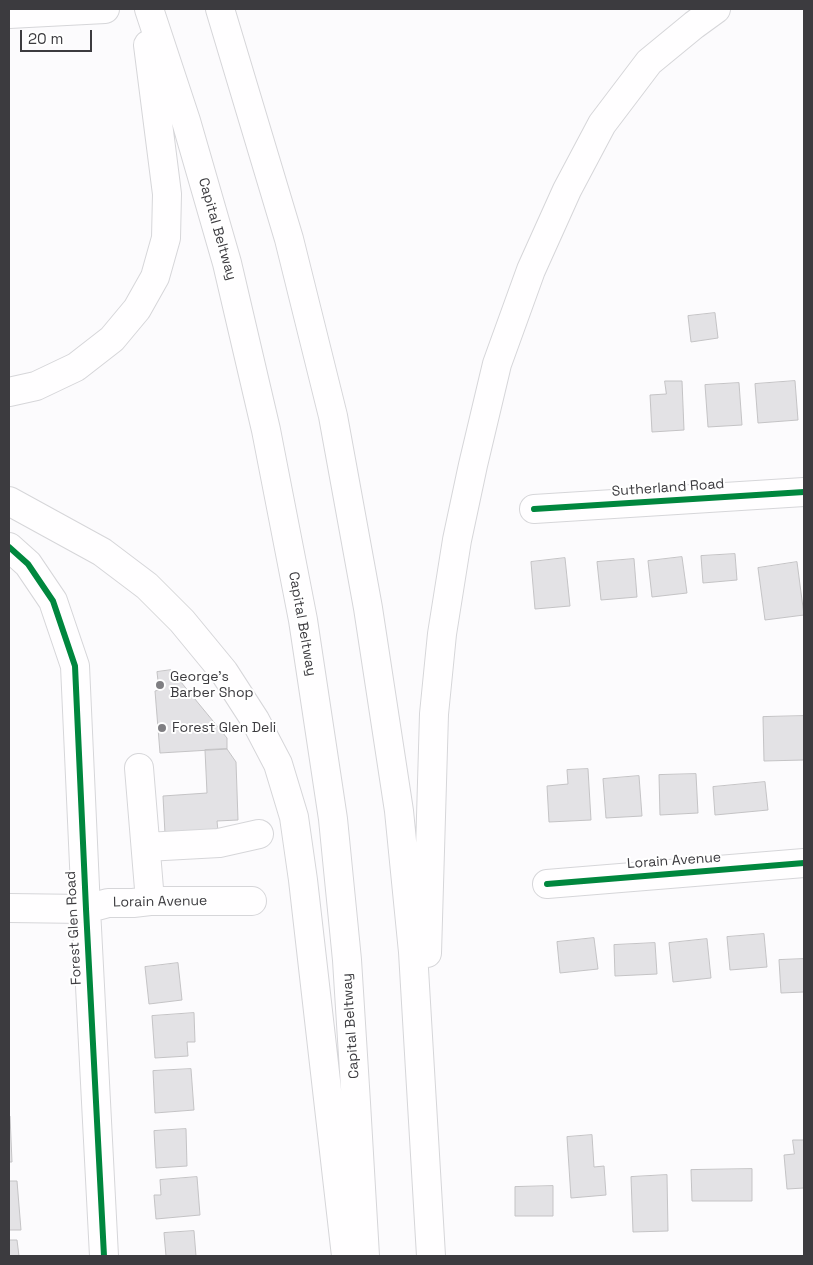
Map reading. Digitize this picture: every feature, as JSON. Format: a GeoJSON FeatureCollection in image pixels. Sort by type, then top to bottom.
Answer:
{"type":"FeatureCollection","features":[{"type":"Feature","properties":{"kind":"main road"},"geometry":{"type":"LineString","coordinates":[[9,14],[105,9]]}},
{"type":"Feature","properties":{"kind":"main road"},"geometry":{"type":"LineString","coordinates":[[9,392],[36,386],[76,367],[91,356],[112,339],[137,309],[155,277],[166,238],[167,194],[143,9]]}},
{"type":"Feature","properties":{"kind":"main road","name":"Capital Beltway"},"geometry":{"type":"LineString","coordinates":[[149,9],[186,121],[227,263],[266,430],[302,620],[333,819],[347,960],[365,1256]]}},
{"type":"Feature","properties":{"kind":"main road"},"geometry":{"type":"LineString","coordinates":[[220,9],[289,239]]}},
{"type":"Feature","properties":{"kind":"main road"},"geometry":{"type":"LineString","coordinates":[[239,9],[250,68],[289,239],[333,416],[368,608],[399,811],[413,952],[431,1256]]}},
{"type":"Feature","properties":{"kind":"main road"},"geometry":{"type":"LineString","coordinates":[[422,1109],[435,705],[442,634],[473,465],[497,364],[535,261],[566,190],[602,124],[648,62],[694,24],[716,9]]}},
{"type":"Feature","properties":{"kind":"main road","name":"Sutherland Road"},"geometry":{"type":"LineString","coordinates":[[534,509],[804,492]]}},
{"type":"Feature","properties":{"kind":"main road"},"geometry":{"type":"LineString","coordinates":[[9,501],[102,552],[147,586],[182,621],[224,672],[255,720],[278,764],[294,817],[303,880],[346,1256]]}},
{"type":"Feature","properties":{"kind":"main road","name":"Forest Glen Road"},"geometry":{"type":"LineString","coordinates":[[9,547],[28,564],[53,601],[75,666],[104,1256]]}},
{"type":"Feature","properties":{"kind":"main road"},"geometry":{"type":"LineString","coordinates":[[139,768],[150,900]]}},
{"type":"Feature","properties":{"kind":"main road"},"geometry":{"type":"LineString","coordinates":[[146,847],[219,843],[259,834]]}},
{"type":"Feature","properties":{"kind":"main road","name":"Lorain Avenue"},"geometry":{"type":"LineString","coordinates":[[546,884],[804,864]]}},
{"type":"Feature","properties":{"kind":"main road","name":"Lorain Avenue"},"geometry":{"type":"LineString","coordinates":[[9,908],[86,909],[108,903],[133,903],[150,900],[252,901]]}},
{"type":"Feature","properties":{"kind":"building"},"geometry":{"type":"Polygon","coordinates":[[[715,313],[718,338],[691,342],[688,316],[715,313]]]}},
{"type":"Feature","properties":{"kind":"building"},"geometry":{"type":"Polygon","coordinates":[[[665,381],[682,381],[684,430],[652,432],[650,395],[666,394],[665,381]]]}},
{"type":"Feature","properties":{"kind":"building"},"geometry":{"type":"Polygon","coordinates":[[[795,381],[798,420],[758,423],[755,384],[795,381]]]}},
{"type":"Feature","properties":{"kind":"building"},"geometry":{"type":"Polygon","coordinates":[[[739,383],[742,425],[708,427],[705,385],[739,383]]]}},
{"type":"Feature","properties":{"kind":"building"},"geometry":{"type":"Polygon","coordinates":[[[735,554],[737,580],[703,583],[701,556],[735,554]]]}},
{"type":"Feature","properties":{"kind":"building"},"geometry":{"type":"Polygon","coordinates":[[[682,557],[687,593],[652,597],[648,561],[682,557]]]}},
{"type":"Feature","properties":{"kind":"building"},"geometry":{"type":"Polygon","coordinates":[[[565,558],[570,606],[535,609],[531,562],[565,558]]]}},
{"type":"Feature","properties":{"kind":"building"},"geometry":{"type":"Polygon","coordinates":[[[634,559],[637,597],[601,600],[597,562],[634,559]]]}},
{"type":"Feature","properties":{"kind":"building"},"geometry":{"type":"Polygon","coordinates":[[[797,562],[804,615],[765,620],[758,568],[797,562]]]}},
{"type":"Feature","properties":{"kind":"building"},"geometry":{"type":"Polygon","coordinates":[[[171,670],[227,738],[227,749],[160,753],[155,691],[159,690],[157,672],[171,670]]]}},
{"type":"Feature","properties":{"kind":"building"},"geometry":{"type":"Polygon","coordinates":[[[804,716],[804,760],[764,761],[763,717],[804,716]]]}},
{"type":"Feature","properties":{"kind":"building"},"geometry":{"type":"Polygon","coordinates":[[[227,749],[236,762],[238,820],[217,821],[218,831],[165,834],[163,796],[207,793],[205,750],[227,749]]]}},
{"type":"Feature","properties":{"kind":"building"},"geometry":{"type":"Polygon","coordinates":[[[588,769],[591,820],[549,822],[547,786],[568,784],[567,770],[588,769]]]}},
{"type":"Feature","properties":{"kind":"building"},"geometry":{"type":"Polygon","coordinates":[[[696,774],[698,813],[660,815],[659,775],[696,774]]]}},
{"type":"Feature","properties":{"kind":"building"},"geometry":{"type":"Polygon","coordinates":[[[639,776],[642,816],[606,818],[603,779],[639,776]]]}},
{"type":"Feature","properties":{"kind":"building"},"geometry":{"type":"Polygon","coordinates":[[[765,782],[768,810],[715,815],[713,787],[765,782]]]}},
{"type":"Feature","properties":{"kind":"building"},"geometry":{"type":"Polygon","coordinates":[[[764,934],[767,967],[730,970],[727,937],[764,934]]]}},
{"type":"Feature","properties":{"kind":"building"},"geometry":{"type":"Polygon","coordinates":[[[594,938],[598,969],[560,973],[557,942],[594,938]]]}},
{"type":"Feature","properties":{"kind":"building"},"geometry":{"type":"Polygon","coordinates":[[[707,939],[711,978],[673,982],[669,943],[707,939]]]}},
{"type":"Feature","properties":{"kind":"building"},"geometry":{"type":"Polygon","coordinates":[[[655,943],[657,974],[615,976],[614,945],[655,943]]]}},
{"type":"Feature","properties":{"kind":"building"},"geometry":{"type":"Polygon","coordinates":[[[804,959],[804,992],[781,993],[779,960],[804,959]]]}},
{"type":"Feature","properties":{"kind":"building"},"geometry":{"type":"Polygon","coordinates":[[[178,963],[182,1000],[149,1004],[145,967],[178,963]]]}},
{"type":"Feature","properties":{"kind":"building"},"geometry":{"type":"Polygon","coordinates":[[[194,1013],[195,1042],[187,1042],[188,1056],[155,1058],[152,1016],[194,1013]]]}},
{"type":"Feature","properties":{"kind":"building"},"geometry":{"type":"Polygon","coordinates":[[[191,1069],[194,1110],[155,1113],[153,1071],[191,1069]]]}},
{"type":"Feature","properties":{"kind":"building"},"geometry":{"type":"Polygon","coordinates":[[[10,1116],[12,1162],[9,1162],[10,1116]]]}},
{"type":"Feature","properties":{"kind":"building"},"geometry":{"type":"Polygon","coordinates":[[[186,1129],[187,1166],[156,1168],[154,1131],[186,1129]]]}},
{"type":"Feature","properties":{"kind":"building"},"geometry":{"type":"Polygon","coordinates":[[[592,1135],[594,1167],[604,1166],[606,1195],[571,1198],[567,1137],[592,1135]]]}},
{"type":"Feature","properties":{"kind":"building"},"geometry":{"type":"Polygon","coordinates":[[[793,1140],[804,1140],[804,1188],[787,1189],[784,1155],[794,1154],[793,1140]]]}},
{"type":"Feature","properties":{"kind":"building"},"geometry":{"type":"Polygon","coordinates":[[[752,1169],[752,1201],[692,1201],[691,1170],[752,1169]]]}},
{"type":"Feature","properties":{"kind":"building"},"geometry":{"type":"Polygon","coordinates":[[[667,1175],[668,1231],[633,1232],[631,1177],[667,1175]]]}},
{"type":"Feature","properties":{"kind":"building"},"geometry":{"type":"Polygon","coordinates":[[[197,1177],[200,1215],[156,1219],[154,1195],[161,1195],[160,1180],[197,1177]]]}},
{"type":"Feature","properties":{"kind":"building"},"geometry":{"type":"Polygon","coordinates":[[[9,1181],[17,1181],[21,1230],[9,1230],[9,1181]]]}},
{"type":"Feature","properties":{"kind":"building"},"geometry":{"type":"Polygon","coordinates":[[[553,1186],[553,1216],[515,1216],[515,1187],[553,1186]]]}},
{"type":"Feature","properties":{"kind":"building"},"geometry":{"type":"Polygon","coordinates":[[[194,1231],[196,1256],[166,1256],[164,1233],[194,1231]]]}},
{"type":"Feature","properties":{"kind":"building"},"geometry":{"type":"Polygon","coordinates":[[[9,1240],[17,1240],[19,1256],[9,1256],[9,1240]]]}},
{"type":"Feature","properties":{"kind":"cycle path"},"geometry":{"type":"LineString","coordinates":[[534,509],[804,492]]}},
{"type":"Feature","properties":{"kind":"cycle path"},"geometry":{"type":"LineString","coordinates":[[9,547],[28,564],[53,601],[75,666],[104,1256]]}},
{"type":"Feature","properties":{"kind":"cycle path"},"geometry":{"type":"LineString","coordinates":[[547,884],[804,863]]}},
{"type":"Feature","properties":{"kind":"place","name":"George's Barber Shop"},"geometry":{"type":"Point","coordinates":[160,685]}},
{"type":"Feature","properties":{"kind":"place","name":"Forest Glen Deli"},"geometry":{"type":"Point","coordinates":[162,728]}}]}
